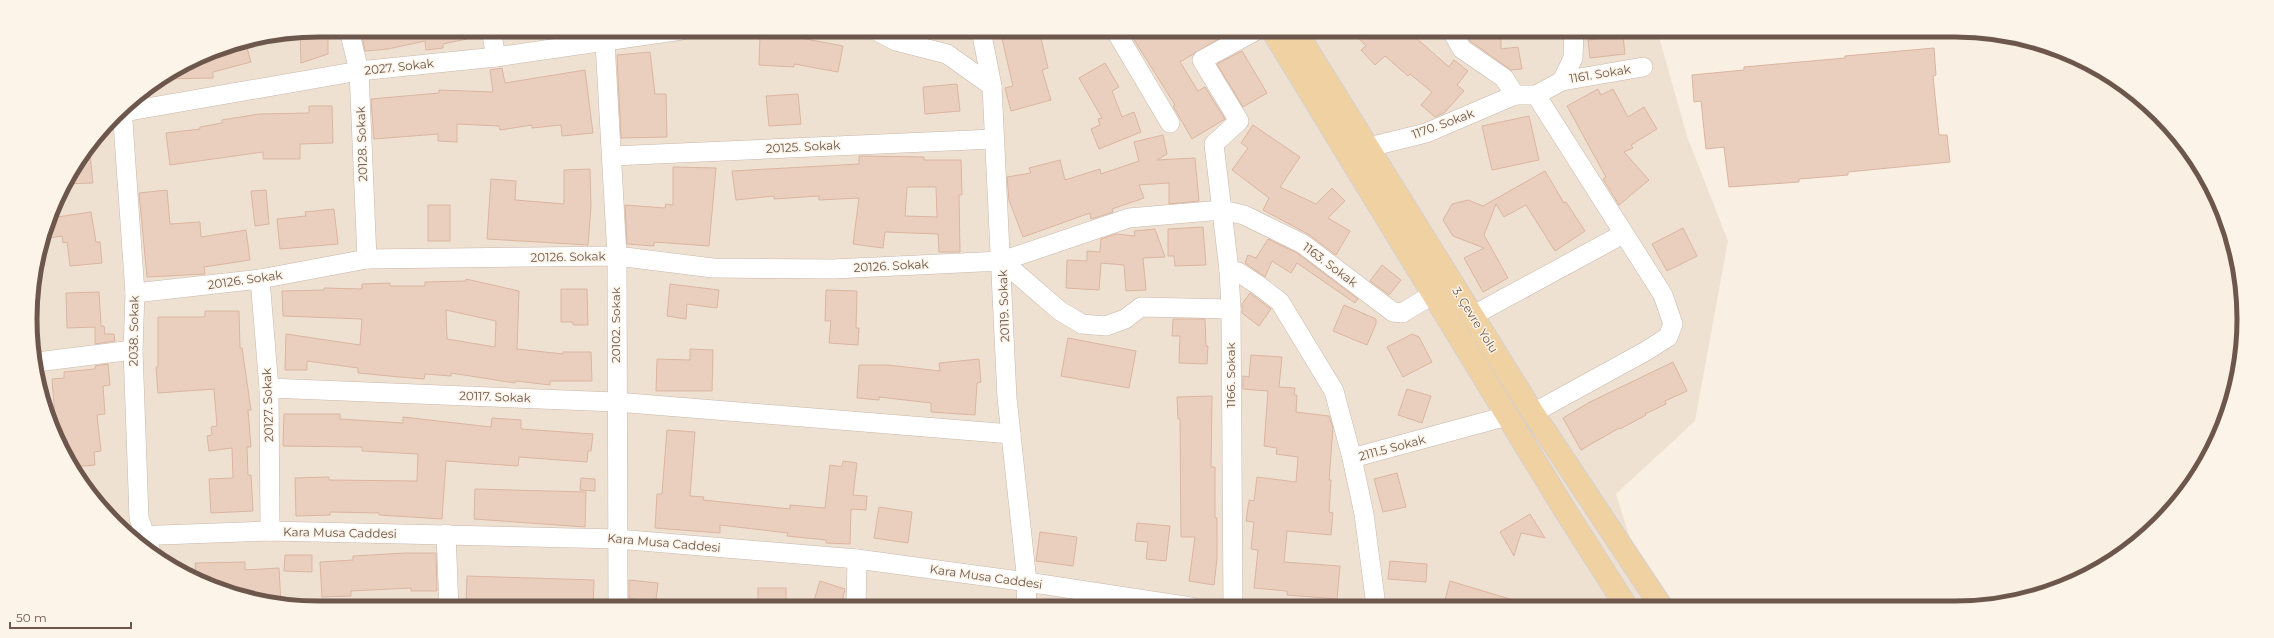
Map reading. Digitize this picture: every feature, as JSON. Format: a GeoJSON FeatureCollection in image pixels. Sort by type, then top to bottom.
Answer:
{"type":"FeatureCollection","features":[{"type":"Feature","properties":{"kind":"main road","name":"3. Çevre Yolu"},"geometry":{"type":"LineString","coordinates":[[1276,37],[1432,295],[1623,601]]}},
{"type":"Feature","properties":{"kind":"main road","name":"3. Çevre Yolu"},"geometry":{"type":"LineString","coordinates":[[1299,37],[1533,413],[1658,601]]}},
{"type":"Feature","properties":{"kind":"street","name":"20128. Sokak"},"geometry":{"type":"LineString","coordinates":[[350,37],[359,71],[367,259]]}},
{"type":"Feature","properties":{"kind":"street"},"geometry":{"type":"LineString","coordinates":[[492,37],[496,57]]}},
{"type":"Feature","properties":{"kind":"street","name":"2027. Sokak"},"geometry":{"type":"LineString","coordinates":[[131,109],[359,71],[496,57],[637,37]]}},
{"type":"Feature","properties":{"kind":"street"},"geometry":{"type":"LineString","coordinates":[[890,37],[947,54],[992,86]]}},
{"type":"Feature","properties":{"kind":"street","name":"20119. Sokak"},"geometry":{"type":"LineString","coordinates":[[982,37],[992,86],[1002,261],[1007,398],[1027,582],[1026,601]]}},
{"type":"Feature","properties":{"kind":"street"},"geometry":{"type":"LineString","coordinates":[[1119,37],[1170,123]]}},
{"type":"Feature","properties":{"kind":"street","name":"1166. Sokak"},"geometry":{"type":"LineString","coordinates":[[1233,601],[1231,309],[1229,270],[1214,144],[1239,121],[1202,60],[1244,37]]}},
{"type":"Feature","properties":{"kind":"street"},"geometry":{"type":"LineString","coordinates":[[1455,37],[1462,49],[1504,78],[1515,95],[1536,95],[1663,295],[1673,324],[1668,337],[1646,352],[1533,413]]}},
{"type":"Feature","properties":{"kind":"street"},"geometry":{"type":"LineString","coordinates":[[1562,80],[1573,58],[1574,37]]}},
{"type":"Feature","properties":{"kind":"street","name":"20102. Sokak"},"geometry":{"type":"LineString","coordinates":[[605,42],[617,256],[616,402],[618,601]]}},
{"type":"Feature","properties":{"kind":"street","name":"1161. Sokak"},"geometry":{"type":"LineString","coordinates":[[1536,95],[1562,80],[1643,67]]}},
{"type":"Feature","properties":{"kind":"street","name":"1170. Sokak"},"geometry":{"type":"LineString","coordinates":[[1369,147],[1426,133],[1515,95]]}},
{"type":"Feature","properties":{"kind":"street","name":"2038. Sokak"},"geometry":{"type":"LineString","coordinates":[[122,118],[135,293],[133,350],[140,518],[143,539]]}},
{"type":"Feature","properties":{"kind":"street","name":"20125. Sokak"},"geometry":{"type":"LineString","coordinates":[[612,156],[994,139]]}},
{"type":"Feature","properties":{"kind":"street","name":"1163. Sokak"},"geometry":{"type":"LineString","coordinates":[[1002,261],[1129,218],[1222,210],[1244,214],[1302,244],[1393,312],[1402,313],[1432,295]]}},
{"type":"Feature","properties":{"kind":"street"},"geometry":{"type":"LineString","coordinates":[[1472,316],[1623,234]]}},
{"type":"Feature","properties":{"kind":"street","name":"20126. Sokak"},"geometry":{"type":"LineString","coordinates":[[135,293],[260,279],[367,259],[617,256],[713,268],[833,269],[1002,261]]}},
{"type":"Feature","properties":{"kind":"street"},"geometry":{"type":"LineString","coordinates":[[1002,261],[1060,311],[1082,324],[1106,326],[1125,320],[1141,307],[1231,309]]}},
{"type":"Feature","properties":{"kind":"street"},"geometry":{"type":"LineString","coordinates":[[1229,270],[1238,272],[1280,302],[1334,392],[1352,458]]}},
{"type":"Feature","properties":{"kind":"street","name":"20127. Sokak"},"geometry":{"type":"LineString","coordinates":[[260,279],[269,388],[270,531]]}},
{"type":"Feature","properties":{"kind":"street"},"geometry":{"type":"LineString","coordinates":[[40,362],[133,350]]}},
{"type":"Feature","properties":{"kind":"street","name":"20117. Sokak"},"geometry":{"type":"LineString","coordinates":[[269,388],[616,402],[1011,434]]}},
{"type":"Feature","properties":{"kind":"street","name":"2111.5 Sokak"},"geometry":{"type":"LineString","coordinates":[[1375,601],[1364,514],[1352,458],[1507,416]]}},
{"type":"Feature","properties":{"kind":"street","name":"Kara Musa Caddesi"},"geometry":{"type":"LineString","coordinates":[[145,541],[270,531],[617,539],[857,560],[1027,582],[1152,601]]}},
{"type":"Feature","properties":{"kind":"street"},"geometry":{"type":"LineString","coordinates":[[446,534],[449,601]]}},
{"type":"Feature","properties":{"kind":"street"},"geometry":{"type":"LineString","coordinates":[[856,601],[857,560]]}},
{"type":"Feature","properties":{"kind":"shaded area"},"geometry":{"type":"Polygon","coordinates":[[[319,37],[1659,37],[1687,136],[1728,241],[1695,421],[1616,494],[1649,601],[319,601],[282,599],[264,596],[228,586],[211,580],[178,563],[147,543],[133,531],[95,491],[75,460],[58,427],[42,374],[39,356],[37,319],[39,282],[42,264],[52,228],[66,194],[95,147],[133,107],[162,85],[211,58],[264,42],[282,39],[319,37]]]}},
{"type":"Feature","properties":{"kind":"building"},"geometry":{"type":"Polygon","coordinates":[[[328,37],[328,54],[301,63],[300,38],[328,37]]]}},
{"type":"Feature","properties":{"kind":"building"},"geometry":{"type":"Polygon","coordinates":[[[362,37],[476,37],[443,44],[443,48],[426,50],[425,41],[388,49],[365,51],[362,37]]]}},
{"type":"Feature","properties":{"kind":"building"},"geometry":{"type":"Polygon","coordinates":[[[760,37],[795,37],[843,46],[838,72],[794,64],[794,67],[759,65],[760,37]]]}},
{"type":"Feature","properties":{"kind":"building"},"geometry":{"type":"Polygon","coordinates":[[[1002,37],[1041,37],[1048,68],[1042,70],[1051,100],[1011,111],[1005,88],[1013,86],[1002,37]]]}},
{"type":"Feature","properties":{"kind":"building"},"geometry":{"type":"Polygon","coordinates":[[[1132,37],[1222,37],[1180,62],[1198,91],[1205,87],[1225,119],[1192,139],[1173,106],[1175,105],[1132,37]]]}},
{"type":"Feature","properties":{"kind":"building"},"geometry":{"type":"Polygon","coordinates":[[[1358,37],[1415,37],[1449,67],[1454,60],[1468,71],[1457,85],[1464,91],[1444,113],[1435,117],[1421,105],[1432,92],[1410,74],[1408,76],[1385,56],[1375,65],[1361,50],[1366,46],[1358,37]]]}},
{"type":"Feature","properties":{"kind":"building"},"geometry":{"type":"Polygon","coordinates":[[[1469,37],[1501,37],[1501,49],[1518,47],[1522,69],[1511,70],[1470,41],[1469,37]]]}},
{"type":"Feature","properties":{"kind":"building"},"geometry":{"type":"Polygon","coordinates":[[[1623,37],[1625,54],[1590,58],[1588,40],[1623,37]]]}},
{"type":"Feature","properties":{"kind":"building"},"geometry":{"type":"Polygon","coordinates":[[[247,47],[251,62],[213,72],[213,78],[172,79],[211,58],[247,47]]]}},
{"type":"Feature","properties":{"kind":"building"},"geometry":{"type":"Polygon","coordinates":[[[1934,48],[1936,75],[1933,76],[1939,135],[1947,135],[1950,162],[1848,172],[1848,175],[1799,179],[1799,182],[1729,187],[1724,147],[1706,149],[1701,101],[1694,102],[1692,75],[1744,70],[1744,67],[1934,48]]]}},
{"type":"Feature","properties":{"kind":"building"},"geometry":{"type":"Polygon","coordinates":[[[1242,51],[1267,93],[1243,107],[1217,64],[1242,51]]]}},
{"type":"Feature","properties":{"kind":"building"},"geometry":{"type":"Polygon","coordinates":[[[650,52],[655,94],[666,94],[667,137],[621,138],[617,55],[650,52]]]}},
{"type":"Feature","properties":{"kind":"building"},"geometry":{"type":"Polygon","coordinates":[[[1105,63],[1119,87],[1112,91],[1122,117],[1134,112],[1141,132],[1099,149],[1091,129],[1100,125],[1098,119],[1102,118],[1079,78],[1105,63]]]}},
{"type":"Feature","properties":{"kind":"building"},"geometry":{"type":"Polygon","coordinates":[[[502,68],[505,83],[585,70],[593,133],[562,136],[561,125],[532,128],[532,125],[500,130],[499,126],[457,124],[457,142],[438,141],[438,134],[374,139],[371,99],[439,93],[439,90],[493,92],[490,70],[502,68]]]}},
{"type":"Feature","properties":{"kind":"building"},"geometry":{"type":"Polygon","coordinates":[[[957,84],[960,111],[925,114],[923,87],[957,84]]]}},
{"type":"Feature","properties":{"kind":"building"},"geometry":{"type":"Polygon","coordinates":[[[1598,89],[1601,95],[1613,89],[1628,117],[1644,107],[1657,129],[1631,145],[1633,148],[1624,152],[1649,180],[1619,205],[1603,179],[1606,177],[1567,106],[1598,89]]]}},
{"type":"Feature","properties":{"kind":"building"},"geometry":{"type":"Polygon","coordinates":[[[798,94],[801,124],[769,126],[766,96],[798,94]]]}},
{"type":"Feature","properties":{"kind":"building"},"geometry":{"type":"Polygon","coordinates":[[[309,106],[332,106],[333,143],[300,144],[300,159],[263,159],[263,152],[170,165],[166,133],[200,129],[200,127],[222,123],[222,120],[259,114],[309,113],[309,106]]]}},
{"type":"Feature","properties":{"kind":"building"},"geometry":{"type":"Polygon","coordinates":[[[1529,116],[1539,160],[1492,170],[1482,126],[1529,116]]]}},
{"type":"Feature","properties":{"kind":"building"},"geometry":{"type":"Polygon","coordinates":[[[1253,125],[1300,157],[1280,187],[1316,204],[1332,188],[1345,201],[1328,218],[1350,231],[1336,255],[1308,234],[1263,210],[1269,198],[1232,170],[1248,148],[1241,143],[1253,125]]]}},
{"type":"Feature","properties":{"kind":"building"},"geometry":{"type":"Polygon","coordinates":[[[1163,135],[1167,154],[1157,160],[1195,158],[1199,201],[1169,204],[1169,183],[1139,185],[1144,198],[1112,209],[1113,212],[1091,219],[1090,213],[1023,237],[1009,200],[1007,177],[1031,173],[1029,168],[1060,160],[1065,180],[1100,169],[1101,174],[1139,161],[1134,142],[1163,135]]]}},
{"type":"Feature","properties":{"kind":"building"},"geometry":{"type":"Polygon","coordinates":[[[90,154],[93,183],[72,184],[90,154]]]}},
{"type":"Feature","properties":{"kind":"building"},"geometry":{"type":"Polygon","coordinates":[[[859,156],[924,157],[924,160],[961,160],[962,195],[959,195],[960,252],[939,252],[938,234],[885,232],[883,248],[853,244],[859,198],[819,200],[819,196],[774,199],[774,196],[736,200],[732,171],[859,164],[859,156]],[[907,187],[905,216],[937,217],[936,187],[907,187]]]}},
{"type":"Feature","properties":{"kind":"building"},"geometry":{"type":"Polygon","coordinates":[[[673,167],[716,168],[709,246],[654,242],[654,246],[627,244],[625,205],[665,208],[666,204],[673,205],[673,167]]]}},
{"type":"Feature","properties":{"kind":"building"},"geometry":{"type":"Polygon","coordinates":[[[590,169],[591,206],[588,245],[487,239],[491,179],[516,181],[515,200],[564,204],[564,170],[590,169]]]}},
{"type":"Feature","properties":{"kind":"building"},"geometry":{"type":"Polygon","coordinates":[[[1545,171],[1564,203],[1566,202],[1585,231],[1555,251],[1526,205],[1504,217],[1496,204],[1484,235],[1508,278],[1483,292],[1464,258],[1484,248],[1453,236],[1443,220],[1452,204],[1468,200],[1483,206],[1545,171]]]}},
{"type":"Feature","properties":{"kind":"building"},"geometry":{"type":"Polygon","coordinates":[[[167,190],[170,224],[200,222],[201,237],[246,230],[250,260],[204,267],[205,274],[147,277],[139,193],[167,190]]]}},
{"type":"Feature","properties":{"kind":"building"},"geometry":{"type":"Polygon","coordinates":[[[266,190],[269,224],[255,226],[251,191],[266,190]]]}},
{"type":"Feature","properties":{"kind":"building"},"geometry":{"type":"Polygon","coordinates":[[[428,205],[450,205],[450,241],[428,241],[428,205]]]}},
{"type":"Feature","properties":{"kind":"building"},"geometry":{"type":"Polygon","coordinates":[[[334,209],[338,244],[280,249],[277,219],[306,216],[305,212],[334,209]]]}},
{"type":"Feature","properties":{"kind":"building"},"geometry":{"type":"Polygon","coordinates":[[[91,212],[96,242],[100,242],[102,263],[70,266],[67,242],[63,243],[62,236],[49,238],[56,217],[91,212]]]}},
{"type":"Feature","properties":{"kind":"building"},"geometry":{"type":"Polygon","coordinates":[[[1203,227],[1206,265],[1175,266],[1174,256],[1168,256],[1168,229],[1203,227]]]}},
{"type":"Feature","properties":{"kind":"building"},"geometry":{"type":"Polygon","coordinates":[[[1683,228],[1697,256],[1667,271],[1652,244],[1683,228]]]}},
{"type":"Feature","properties":{"kind":"building"},"geometry":{"type":"Polygon","coordinates":[[[1155,229],[1165,257],[1143,258],[1146,290],[1126,291],[1124,265],[1101,263],[1099,290],[1066,288],[1067,260],[1087,261],[1087,251],[1100,252],[1101,239],[1116,234],[1135,236],[1134,231],[1155,229]]]}},
{"type":"Feature","properties":{"kind":"building"},"geometry":{"type":"Polygon","coordinates":[[[1268,239],[1297,253],[1358,299],[1355,303],[1297,263],[1291,273],[1272,261],[1265,277],[1245,263],[1248,255],[1256,258],[1268,239]]]}},
{"type":"Feature","properties":{"kind":"building"},"geometry":{"type":"Polygon","coordinates":[[[1382,265],[1401,280],[1389,295],[1370,281],[1382,265]]]}},
{"type":"Feature","properties":{"kind":"building"},"geometry":{"type":"Polygon","coordinates":[[[466,279],[519,291],[517,349],[563,354],[563,352],[591,352],[592,381],[550,381],[550,385],[516,381],[515,383],[451,373],[451,376],[425,374],[424,379],[358,373],[358,368],[307,361],[307,370],[285,370],[286,334],[360,345],[362,319],[283,316],[282,291],[324,290],[324,288],[362,289],[362,284],[390,283],[390,286],[425,286],[425,282],[466,281],[466,279]],[[446,310],[447,339],[495,347],[496,321],[446,310]]]}},
{"type":"Feature","properties":{"kind":"building"},"geometry":{"type":"Polygon","coordinates":[[[670,284],[719,290],[717,308],[687,304],[686,319],[667,316],[670,284]]]}},
{"type":"Feature","properties":{"kind":"building"},"geometry":{"type":"Polygon","coordinates":[[[561,289],[587,289],[588,325],[573,325],[573,322],[561,322],[561,289]]]}},
{"type":"Feature","properties":{"kind":"building"},"geometry":{"type":"Polygon","coordinates":[[[826,290],[857,291],[856,328],[859,328],[858,345],[829,343],[831,321],[825,321],[826,290]]]}},
{"type":"Feature","properties":{"kind":"building"},"geometry":{"type":"Polygon","coordinates":[[[99,292],[101,326],[104,326],[105,334],[114,334],[115,341],[95,344],[95,327],[67,328],[66,293],[99,292]]]}},
{"type":"Feature","properties":{"kind":"building"},"geometry":{"type":"Polygon","coordinates":[[[1250,293],[1271,309],[1259,326],[1242,313],[1242,304],[1250,293]]]}},
{"type":"Feature","properties":{"kind":"building"},"geometry":{"type":"Polygon","coordinates":[[[1344,305],[1376,319],[1376,324],[1367,345],[1333,331],[1344,305]]]}},
{"type":"Feature","properties":{"kind":"building"},"geometry":{"type":"Polygon","coordinates":[[[205,311],[239,311],[240,348],[242,348],[251,410],[248,410],[251,447],[247,447],[248,475],[251,475],[253,511],[211,513],[209,479],[233,478],[232,448],[209,451],[207,436],[212,435],[211,427],[217,426],[214,389],[158,393],[156,367],[158,367],[158,317],[205,317],[205,311]]]}},
{"type":"Feature","properties":{"kind":"building"},"geometry":{"type":"Polygon","coordinates":[[[1173,319],[1205,319],[1206,346],[1208,346],[1207,364],[1179,363],[1180,336],[1172,336],[1173,319]]]}},
{"type":"Feature","properties":{"kind":"building"},"geometry":{"type":"Polygon","coordinates":[[[1412,334],[1419,337],[1432,362],[1403,377],[1387,347],[1412,334]]]}},
{"type":"Feature","properties":{"kind":"building"},"geometry":{"type":"Polygon","coordinates":[[[1068,338],[1136,351],[1129,388],[1061,376],[1068,338]]]}},
{"type":"Feature","properties":{"kind":"building"},"geometry":{"type":"Polygon","coordinates":[[[690,349],[713,350],[712,391],[656,391],[657,359],[690,360],[690,349]]]}},
{"type":"Feature","properties":{"kind":"building"},"geometry":{"type":"Polygon","coordinates":[[[1251,355],[1282,357],[1279,387],[1295,388],[1294,395],[1297,395],[1296,412],[1329,416],[1333,428],[1329,480],[1331,480],[1329,512],[1333,513],[1331,535],[1287,531],[1284,562],[1340,566],[1337,599],[1287,595],[1287,591],[1254,588],[1258,550],[1251,549],[1254,522],[1246,521],[1249,500],[1254,501],[1257,477],[1296,482],[1298,457],[1276,454],[1277,448],[1264,446],[1268,391],[1243,389],[1243,376],[1249,377],[1251,355]]]}},
{"type":"Feature","properties":{"kind":"building"},"geometry":{"type":"Polygon","coordinates":[[[979,359],[981,382],[977,383],[975,415],[931,412],[931,403],[879,397],[879,400],[857,398],[859,365],[888,365],[940,371],[939,363],[979,359]]]}},
{"type":"Feature","properties":{"kind":"building"},"geometry":{"type":"Polygon","coordinates":[[[1673,362],[1687,391],[1665,401],[1666,404],[1645,414],[1646,415],[1620,429],[1619,428],[1581,450],[1563,418],[1590,402],[1673,362]]]}},
{"type":"Feature","properties":{"kind":"building"},"geometry":{"type":"Polygon","coordinates":[[[108,364],[110,385],[103,386],[105,414],[97,415],[101,451],[94,452],[95,465],[79,466],[66,444],[55,420],[52,379],[64,378],[64,372],[95,369],[95,366],[108,364]]]}},
{"type":"Feature","properties":{"kind":"building"},"geometry":{"type":"Polygon","coordinates":[[[1407,389],[1431,396],[1422,423],[1398,415],[1407,389]]]}},
{"type":"Feature","properties":{"kind":"building"},"geometry":{"type":"Polygon","coordinates":[[[1212,396],[1211,467],[1215,467],[1215,518],[1217,518],[1217,559],[1214,585],[1189,581],[1195,537],[1181,537],[1180,419],[1178,419],[1177,397],[1212,396]]]}},
{"type":"Feature","properties":{"kind":"building"},"geometry":{"type":"Polygon","coordinates":[[[284,414],[340,414],[340,419],[403,423],[403,417],[491,427],[492,418],[521,420],[521,429],[593,434],[591,451],[588,451],[587,462],[519,457],[518,466],[446,461],[442,519],[379,515],[379,513],[330,512],[330,515],[296,516],[295,478],[329,477],[329,480],[417,481],[418,454],[362,451],[362,447],[283,446],[284,414]]]}},
{"type":"Feature","properties":{"kind":"building"},"geometry":{"type":"Polygon","coordinates":[[[667,430],[695,432],[690,496],[704,497],[703,500],[790,509],[790,505],[825,508],[830,465],[842,467],[843,461],[857,463],[853,495],[867,496],[866,510],[851,509],[850,544],[826,543],[826,540],[787,536],[788,533],[720,525],[720,533],[655,528],[657,494],[662,494],[667,430]]]}},
{"type":"Feature","properties":{"kind":"building"},"geometry":{"type":"Polygon","coordinates":[[[1397,473],[1406,507],[1383,512],[1374,479],[1397,473]]]}},
{"type":"Feature","properties":{"kind":"building"},"geometry":{"type":"Polygon","coordinates":[[[581,478],[595,479],[595,491],[580,490],[581,478]]]}},
{"type":"Feature","properties":{"kind":"building"},"geometry":{"type":"Polygon","coordinates":[[[475,489],[586,492],[585,527],[474,519],[475,489]]]}},
{"type":"Feature","properties":{"kind":"building"},"geometry":{"type":"Polygon","coordinates":[[[879,507],[912,512],[908,543],[874,538],[879,507]]]}},
{"type":"Feature","properties":{"kind":"building"},"geometry":{"type":"Polygon","coordinates":[[[1530,514],[1545,538],[1521,533],[1514,556],[1500,532],[1530,514]]]}},
{"type":"Feature","properties":{"kind":"building"},"geometry":{"type":"Polygon","coordinates":[[[1137,523],[1170,526],[1166,561],[1146,559],[1148,542],[1135,541],[1137,523]]]}},
{"type":"Feature","properties":{"kind":"building"},"geometry":{"type":"Polygon","coordinates":[[[1040,532],[1077,537],[1073,566],[1036,561],[1040,532]]]}},
{"type":"Feature","properties":{"kind":"building"},"geometry":{"type":"Polygon","coordinates":[[[436,553],[437,591],[411,591],[411,588],[351,591],[351,596],[322,597],[320,562],[353,560],[353,556],[436,553]]]}},
{"type":"Feature","properties":{"kind":"building"},"geometry":{"type":"Polygon","coordinates":[[[285,555],[312,555],[312,572],[284,571],[285,555]]]}},
{"type":"Feature","properties":{"kind":"building"},"geometry":{"type":"Polygon","coordinates":[[[1390,561],[1427,564],[1426,582],[1388,579],[1390,561]]]}},
{"type":"Feature","properties":{"kind":"building"},"geometry":{"type":"Polygon","coordinates":[[[245,562],[245,570],[279,568],[281,599],[264,596],[211,580],[196,573],[195,563],[245,562]]]}},
{"type":"Feature","properties":{"kind":"building"},"geometry":{"type":"Polygon","coordinates":[[[467,576],[594,580],[593,601],[466,601],[467,576]]]}},
{"type":"Feature","properties":{"kind":"building"},"geometry":{"type":"Polygon","coordinates":[[[629,580],[658,583],[656,601],[641,601],[629,598],[629,580]]]}},
{"type":"Feature","properties":{"kind":"building"},"geometry":{"type":"Polygon","coordinates":[[[820,581],[845,589],[842,601],[814,601],[820,581]]]}},
{"type":"Feature","properties":{"kind":"building"},"geometry":{"type":"Polygon","coordinates":[[[1450,581],[1516,601],[1445,601],[1450,581]]]}},
{"type":"Feature","properties":{"kind":"building"},"geometry":{"type":"Polygon","coordinates":[[[758,588],[786,588],[786,601],[758,601],[758,588]]]}}]}
